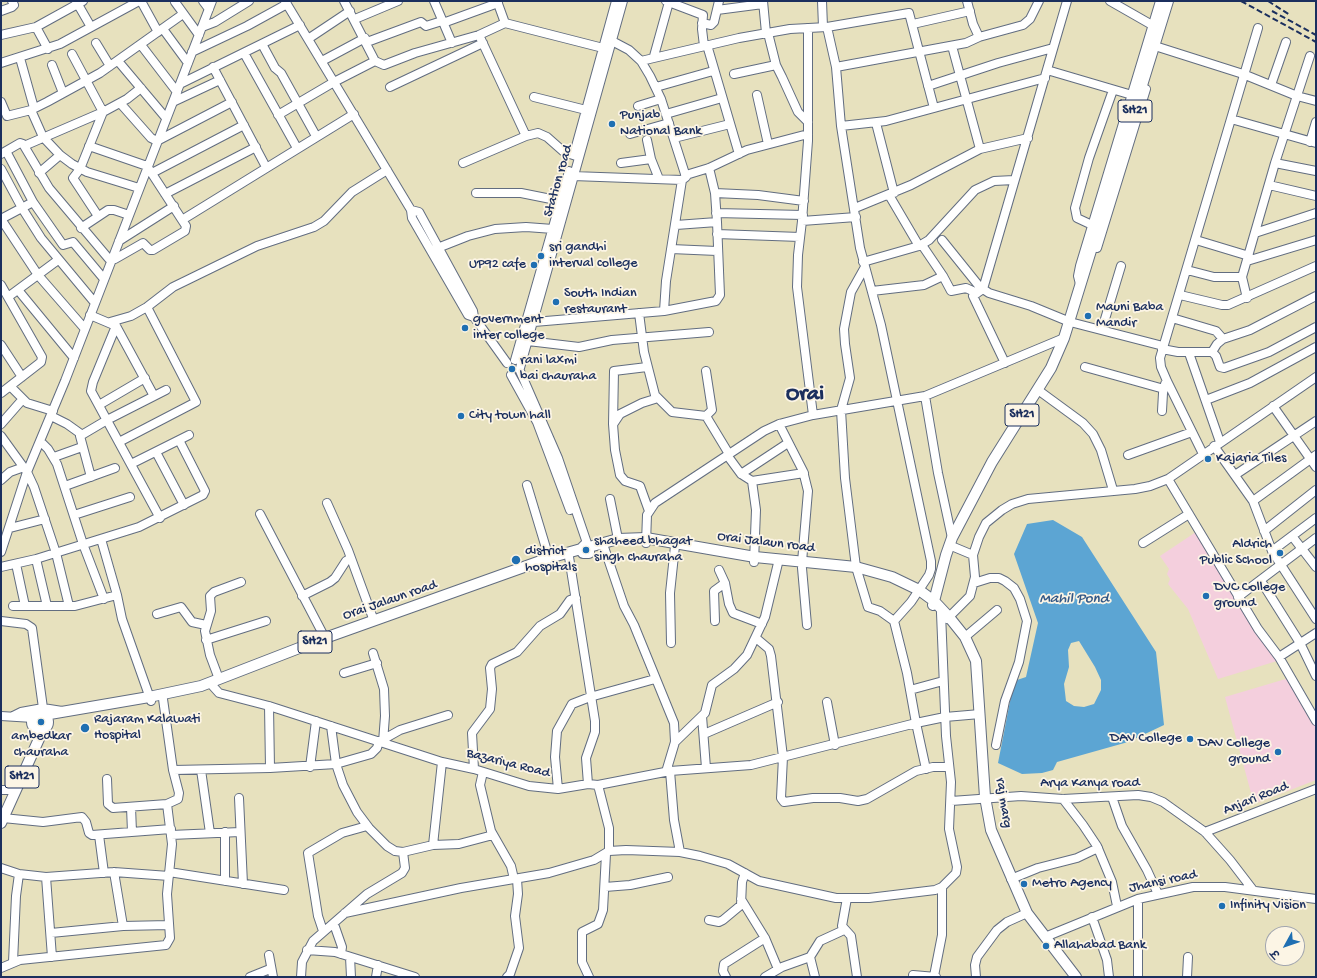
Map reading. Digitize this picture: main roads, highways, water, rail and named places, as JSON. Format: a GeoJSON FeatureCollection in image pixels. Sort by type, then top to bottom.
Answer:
{"type":"FeatureCollection","features":[{"type":"Feature","properties":{"kind":"main road","name":"SH21"},"geometry":{"type":"LineString","coordinates":[[941,611],[951,542],[992,462],[1051,368],[1070,322],[1081,285],[1096,223],[1168,1]]}},
{"type":"Feature","properties":{"kind":"main road","name":"Orai Jalaun road"},"geometry":{"type":"LineString","coordinates":[[33,718],[39,714],[43,721],[62,711],[150,699],[214,682],[325,638],[374,622],[549,558],[618,539],[646,541],[754,559],[856,570],[918,592],[941,611]]}},
{"type":"Feature","properties":{"kind":"main road","name":"Orai Jalaun road"},"geometry":{"type":"LineString","coordinates":[[586,549],[663,540],[715,553]]}},
{"type":"Feature","properties":{"kind":"main road"},"geometry":{"type":"LineString","coordinates":[[43,721],[69,714],[150,699],[163,699],[569,557],[586,549]]}},
{"type":"Feature","properties":{"kind":"main road"},"geometry":{"type":"LineString","coordinates":[[941,611],[965,638],[976,661]]}},
{"type":"Feature","properties":{"kind":"main road"},"geometry":{"type":"LineString","coordinates":[[941,611],[976,661]]}},
{"type":"Feature","properties":{"kind":"main road","name":"raj marg"},"geometry":{"type":"LineString","coordinates":[[976,661],[986,797],[992,830],[1027,913],[1076,977]]}},
{"type":"Feature","properties":{"kind":"main road","name":"SH21"},"geometry":{"type":"LineString","coordinates":[[2,817],[6,790],[33,743],[43,721]]}},
{"type":"Feature","properties":{"kind":"main road","name":"SH21"},"geometry":{"type":"LineString","coordinates":[[2,817],[43,721]]}},
{"type":"Feature","properties":{"kind":"water","name":"Mahil Pond"},"geometry":{"type":"Polygon","coordinates":[[[1053,520],[1082,537],[1156,652],[1164,725],[1128,742],[1057,762],[1053,770],[1042,773],[1022,774],[998,763],[1014,681],[1026,677],[1038,623],[1014,554],[1027,524],[1053,520]],[[1079,641],[1071,643],[1068,650],[1069,667],[1064,684],[1066,701],[1074,706],[1084,707],[1094,704],[1101,690],[1101,680],[1079,641]]]}},
{"type":"Feature","properties":{"kind":"railway"},"geometry":{"type":"LineString","coordinates":[[1241,1],[1316,42]]}},
{"type":"Feature","properties":{"kind":"railway"},"geometry":{"type":"LineString","coordinates":[[1268,1],[1290,15]]}},
{"type":"Feature","properties":{"kind":"railway"},"geometry":{"type":"LineString","coordinates":[[1272,11],[1316,35]]}},
{"type":"Feature","properties":{"kind":"place","name":"Punjab National Bank"},"geometry":{"type":"Point","coordinates":[612,124]}},
{"type":"Feature","properties":{"kind":"place","name":"sri gandhi interval college"},"geometry":{"type":"Point","coordinates":[541,256]}},
{"type":"Feature","properties":{"kind":"place","name":"UP92 cafe"},"geometry":{"type":"Point","coordinates":[534,265]}},
{"type":"Feature","properties":{"kind":"place","name":"South Indian restaurant"},"geometry":{"type":"Point","coordinates":[556,302]}},
{"type":"Feature","properties":{"kind":"place","name":"Mauni Baba Mandir"},"geometry":{"type":"Point","coordinates":[1088,316]}},
{"type":"Feature","properties":{"kind":"place","name":"government inter college"},"geometry":{"type":"Point","coordinates":[465,328]}},
{"type":"Feature","properties":{"kind":"place","name":"rani laxmi bai chauraha"},"geometry":{"type":"Point","coordinates":[512,369]}},
{"type":"Feature","properties":{"kind":"place","name":"City town hall"},"geometry":{"type":"Point","coordinates":[461,416]}},
{"type":"Feature","properties":{"kind":"place","name":"Kajaria Tiles"},"geometry":{"type":"Point","coordinates":[1208,459]}},
{"type":"Feature","properties":{"kind":"place","name":"shaheed bhagat singh chauraha"},"geometry":{"type":"Point","coordinates":[586,550]}},
{"type":"Feature","properties":{"kind":"place","name":"Aldrich Public School"},"geometry":{"type":"Point","coordinates":[1280,553]}},
{"type":"Feature","properties":{"kind":"place","name":"district hospitals"},"geometry":{"type":"Point","coordinates":[516,560]}},
{"type":"Feature","properties":{"kind":"place","name":"DVC College ground"},"geometry":{"type":"Point","coordinates":[1206,596]}},
{"type":"Feature","properties":{"kind":"place","name":"ambedkar chauraha"},"geometry":{"type":"Point","coordinates":[41,722]}},
{"type":"Feature","properties":{"kind":"place","name":"Rajaram Kalawati Hospital"},"geometry":{"type":"Point","coordinates":[85,728]}},
{"type":"Feature","properties":{"kind":"place","name":"DAV College"},"geometry":{"type":"Point","coordinates":[1190,739]}},
{"type":"Feature","properties":{"kind":"place","name":"DAV College ground"},"geometry":{"type":"Point","coordinates":[1278,752]}},
{"type":"Feature","properties":{"kind":"place","name":"Metro Agency"},"geometry":{"type":"Point","coordinates":[1024,884]}},
{"type":"Feature","properties":{"kind":"place","name":"Infinity Vision"},"geometry":{"type":"Point","coordinates":[1222,906]}},
{"type":"Feature","properties":{"kind":"place","name":"Allahabad Bank"},"geometry":{"type":"Point","coordinates":[1046,946]}},
{"type":"Feature","properties":{"kind":"district","name":"Orai"},"geometry":{"type":"Point","coordinates":[805,396]}}]}
